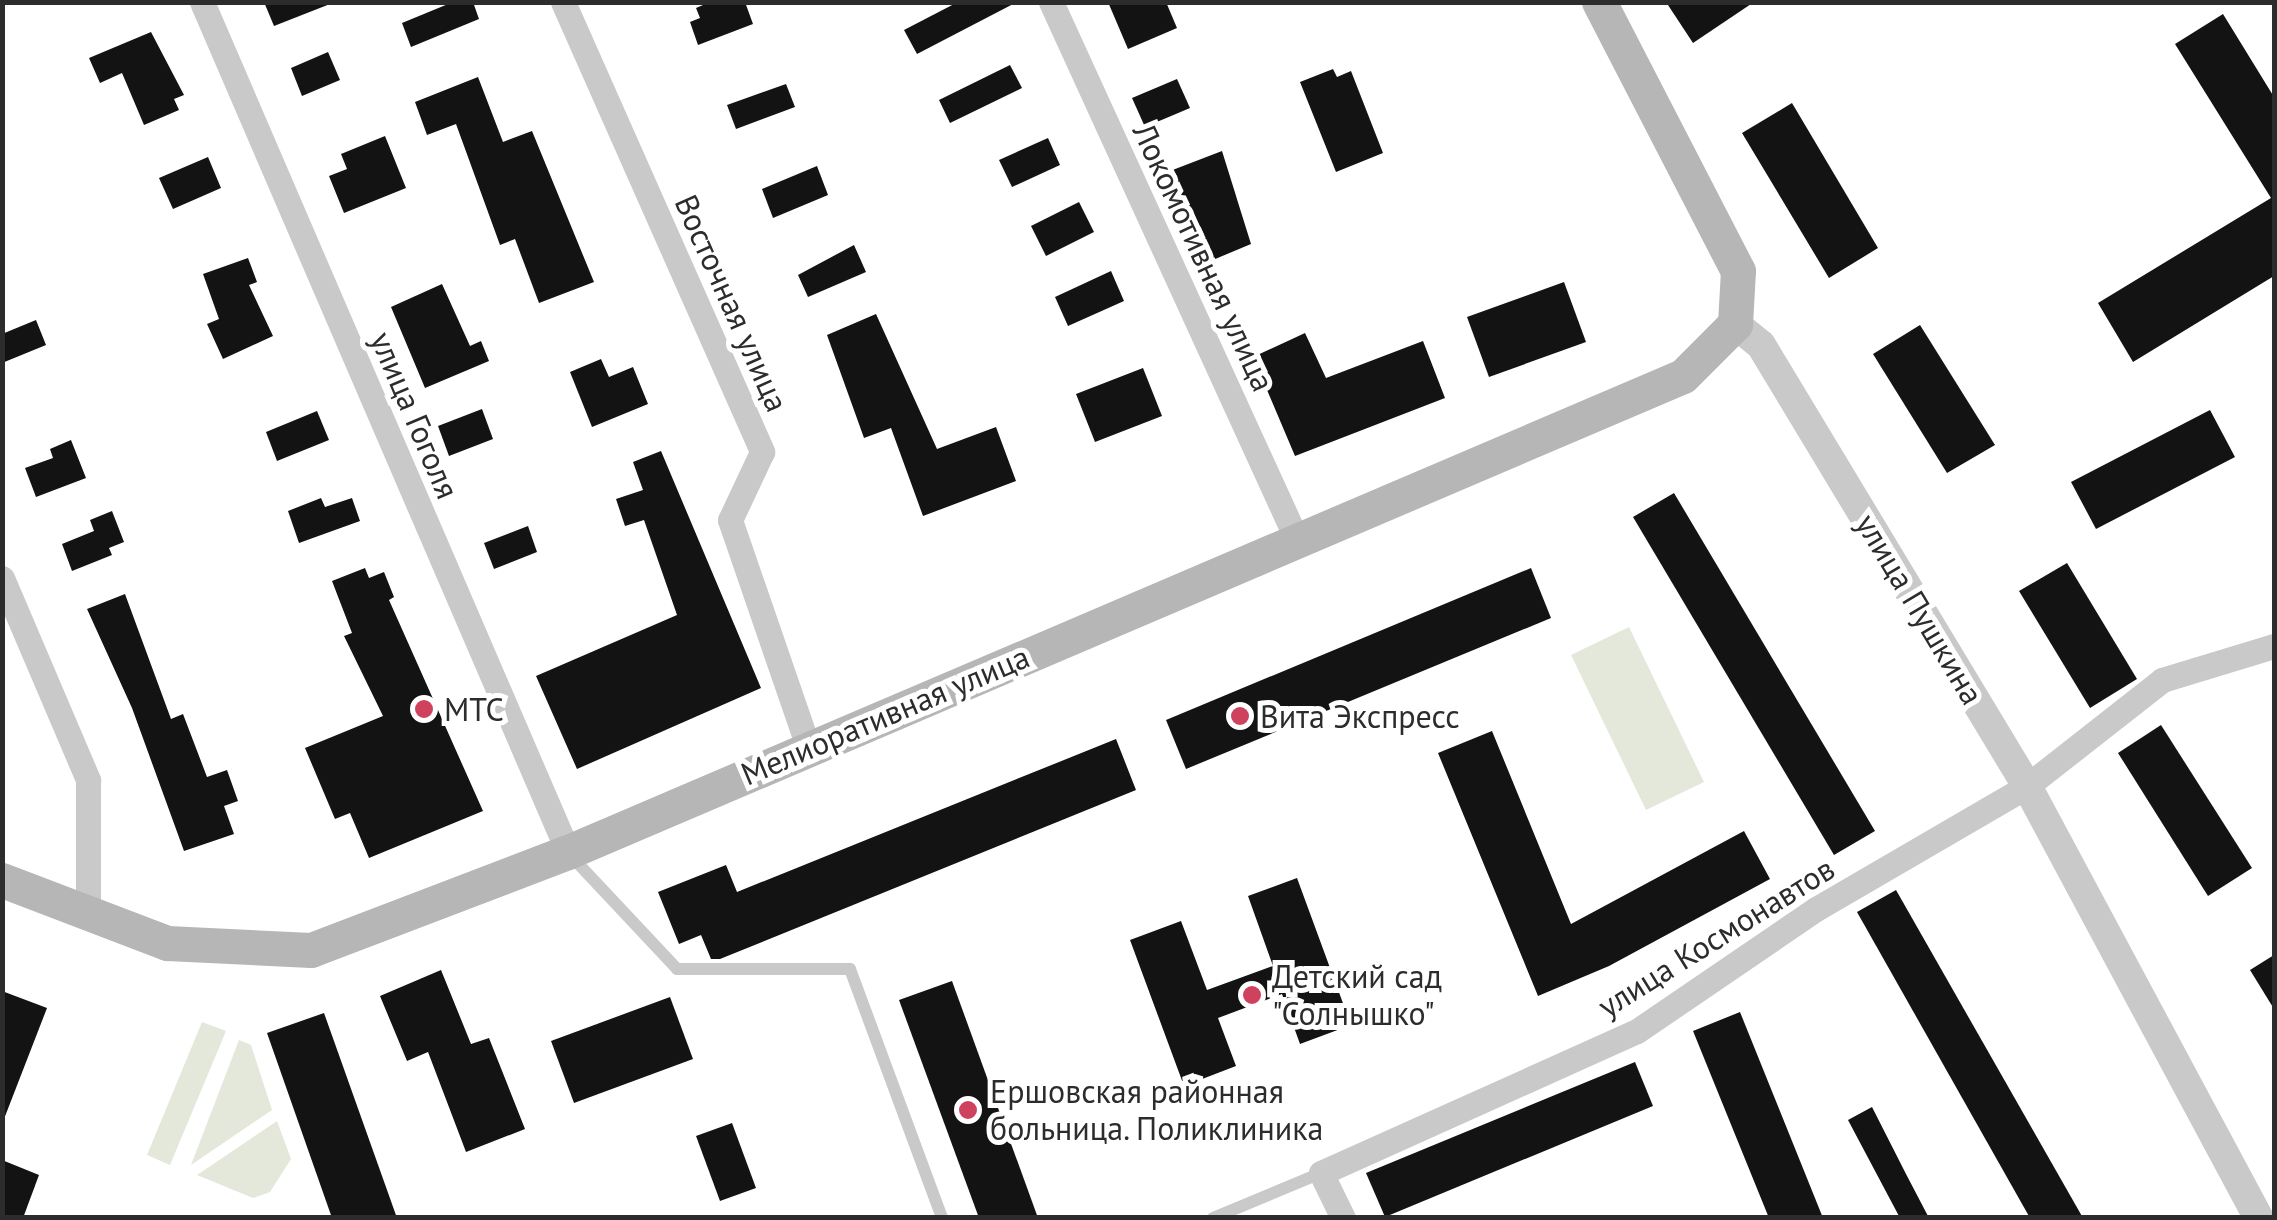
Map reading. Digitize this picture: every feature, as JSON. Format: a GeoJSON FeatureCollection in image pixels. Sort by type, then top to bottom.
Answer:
{"type":"FeatureCollection","features":[{"type":"Feature","properties":{"kind":"main road"},"geometry":{"type":"LineString","coordinates":[[1599,2],[1738,270],[1735,324]]}},
{"type":"Feature","properties":{"kind":"main road","name":"Мелиоративная улица"},"geometry":{"type":"LineString","coordinates":[[2,880],[167,943],[311,950],[568,852],[1683,376],[1735,324]]}},
{"type":"Feature","properties":{"kind":"street","name":"улица Гоголя"},"geometry":{"type":"LineString","coordinates":[[202,2],[568,852]]}},
{"type":"Feature","properties":{"kind":"street","name":"Восточная улица"},"geometry":{"type":"LineString","coordinates":[[564,2],[762,452],[730,520],[808,747]]}},
{"type":"Feature","properties":{"kind":"street","name":"Локомотивная улица"},"geometry":{"type":"LineString","coordinates":[[1051,2],[1298,540]]}},
{"type":"Feature","properties":{"kind":"street","name":"улица Пушкина"},"geometry":{"type":"LineString","coordinates":[[1735,324],[1761,345],[2027,786],[2259,1218]]}},
{"type":"Feature","properties":{"kind":"street"},"geometry":{"type":"LineString","coordinates":[[2,578],[88,780],[88,913]]}},
{"type":"Feature","properties":{"kind":"street","name":"улица Космонавтов"},"geometry":{"type":"LineString","coordinates":[[1321,1173],[1637,1031],[1816,910],[2027,786],[2162,680],[2274,646]]}},
{"type":"Feature","properties":{"kind":"street"},"geometry":{"type":"LineString","coordinates":[[1321,1173],[1343,1218]]}},
{"type":"Feature","properties":{"kind":"lane"},"geometry":{"type":"LineString","coordinates":[[568,852],[676,969],[850,969],[942,1218]]}},
{"type":"Feature","properties":{"kind":"lane"},"geometry":{"type":"LineString","coordinates":[[1213,1218],[1321,1173]]}},
{"type":"Feature","properties":{"kind":"shaded area"},"geometry":{"type":"Polygon","coordinates":[[[1629,627],[1704,782],[1646,810],[1571,655],[1629,627]]]}},
{"type":"Feature","properties":{"kind":"shaded area"},"geometry":{"type":"Polygon","coordinates":[[[202,1022],[226,1031],[170,1165],[147,1155],[202,1022]]]}},
{"type":"Feature","properties":{"kind":"shaded area"},"geometry":{"type":"Polygon","coordinates":[[[239,1040],[251,1045],[272,1110],[191,1165],[239,1040]]]}},
{"type":"Feature","properties":{"kind":"shaded area"},"geometry":{"type":"Polygon","coordinates":[[[277,1121],[291,1159],[270,1192],[253,1198],[197,1175],[277,1121]]]}},
{"type":"Feature","properties":{"kind":"building"},"geometry":{"type":"Polygon","coordinates":[[[264,2],[330,2],[330,4],[274,26],[264,2]]]}},
{"type":"Feature","properties":{"kind":"building"},"geometry":{"type":"Polygon","coordinates":[[[453,2],[473,2],[479,19],[411,47],[402,23],[453,2]]]}},
{"type":"Feature","properties":{"kind":"building"},"geometry":{"type":"Polygon","coordinates":[[[710,2],[745,2],[753,24],[698,45],[690,22],[700,18],[696,8],[710,2]]]}},
{"type":"Feature","properties":{"kind":"building"},"geometry":{"type":"Polygon","coordinates":[[[958,2],[1017,2],[917,54],[904,30],[958,2]]]}},
{"type":"Feature","properties":{"kind":"building"},"geometry":{"type":"Polygon","coordinates":[[[1108,2],[1166,2],[1177,28],[1128,49],[1108,2]]]}},
{"type":"Feature","properties":{"kind":"building"},"geometry":{"type":"Polygon","coordinates":[[[1666,2],[1754,2],[1693,43],[1666,2]]]}},
{"type":"Feature","properties":{"kind":"building"},"geometry":{"type":"Polygon","coordinates":[[[2223,14],[2274,97],[2274,276],[2133,362],[2098,303],[2271,198],[2175,44],[2223,14]]]}},
{"type":"Feature","properties":{"kind":"building"},"geometry":{"type":"Polygon","coordinates":[[[151,32],[184,95],[174,99],[179,110],[144,125],[122,73],[100,83],[89,58],[151,32]]]}},
{"type":"Feature","properties":{"kind":"building"},"geometry":{"type":"Polygon","coordinates":[[[328,52],[340,80],[302,96],[291,68],[328,52]]]}},
{"type":"Feature","properties":{"kind":"building"},"geometry":{"type":"Polygon","coordinates":[[[1010,65],[1022,88],[950,123],[939,100],[1010,65]]]}},
{"type":"Feature","properties":{"kind":"building"},"geometry":{"type":"Polygon","coordinates":[[[1333,69],[1337,77],[1351,71],[1383,153],[1336,172],[1300,82],[1333,69]]]}},
{"type":"Feature","properties":{"kind":"building"},"geometry":{"type":"Polygon","coordinates":[[[478,77],[503,142],[532,131],[594,282],[539,303],[515,239],[500,245],[456,124],[427,135],[415,102],[478,77]]]}},
{"type":"Feature","properties":{"kind":"building"},"geometry":{"type":"Polygon","coordinates":[[[1177,79],[1190,108],[1145,127],[1132,98],[1177,79]]]}},
{"type":"Feature","properties":{"kind":"building"},"geometry":{"type":"Polygon","coordinates":[[[786,84],[795,107],[736,129],[727,105],[786,84]]]}},
{"type":"Feature","properties":{"kind":"building"},"geometry":{"type":"Polygon","coordinates":[[[1792,103],[1878,248],[1829,278],[1742,133],[1792,103]]]}},
{"type":"Feature","properties":{"kind":"building"},"geometry":{"type":"Polygon","coordinates":[[[385,136],[406,188],[344,213],[329,176],[347,169],[341,154],[385,136]]]}},
{"type":"Feature","properties":{"kind":"building"},"geometry":{"type":"Polygon","coordinates":[[[1048,138],[1060,165],[1012,187],[999,160],[1048,138]]]}},
{"type":"Feature","properties":{"kind":"building"},"geometry":{"type":"Polygon","coordinates":[[[1222,151],[1251,244],[1208,262],[1170,171],[1222,151]]]}},
{"type":"Feature","properties":{"kind":"building"},"geometry":{"type":"Polygon","coordinates":[[[208,157],[221,188],[173,209],[159,178],[208,157]]]}},
{"type":"Feature","properties":{"kind":"building"},"geometry":{"type":"Polygon","coordinates":[[[817,166],[828,195],[773,218],[762,189],[817,166]]]}},
{"type":"Feature","properties":{"kind":"building"},"geometry":{"type":"Polygon","coordinates":[[[1079,202],[1094,232],[1046,256],[1031,226],[1079,202]]]}},
{"type":"Feature","properties":{"kind":"building"},"geometry":{"type":"Polygon","coordinates":[[[854,245],[866,272],[808,297],[798,275],[854,245]]]}},
{"type":"Feature","properties":{"kind":"building"},"geometry":{"type":"Polygon","coordinates":[[[248,258],[257,282],[249,285],[273,336],[223,359],[207,324],[219,319],[203,274],[248,258]]]}},
{"type":"Feature","properties":{"kind":"building"},"geometry":{"type":"Polygon","coordinates":[[[1111,271],[1124,301],[1068,326],[1055,297],[1111,271]]]}},
{"type":"Feature","properties":{"kind":"building"},"geometry":{"type":"Polygon","coordinates":[[[1564,282],[1586,342],[1489,377],[1467,317],[1564,282]]]}},
{"type":"Feature","properties":{"kind":"building"},"geometry":{"type":"Polygon","coordinates":[[[442,284],[470,346],[481,341],[489,361],[425,388],[391,307],[442,284]]]}},
{"type":"Feature","properties":{"kind":"building"},"geometry":{"type":"Polygon","coordinates":[[[876,314],[937,449],[996,427],[1016,481],[923,516],[891,428],[864,438],[827,335],[876,314]]]}},
{"type":"Feature","properties":{"kind":"building"},"geometry":{"type":"Polygon","coordinates":[[[36,320],[46,345],[2,363],[2,334],[36,320]]]}},
{"type":"Feature","properties":{"kind":"building"},"geometry":{"type":"Polygon","coordinates":[[[1920,325],[1995,445],[1947,473],[1873,354],[1920,325]]]}},
{"type":"Feature","properties":{"kind":"building"},"geometry":{"type":"Polygon","coordinates":[[[1305,333],[1326,378],[1423,341],[1445,398],[1295,456],[1253,357],[1305,333]]]}},
{"type":"Feature","properties":{"kind":"building"},"geometry":{"type":"Polygon","coordinates":[[[601,359],[609,377],[633,367],[648,404],[592,427],[570,372],[601,359]]]}},
{"type":"Feature","properties":{"kind":"building"},"geometry":{"type":"Polygon","coordinates":[[[1143,368],[1162,416],[1095,442],[1076,394],[1143,368]]]}},
{"type":"Feature","properties":{"kind":"building"},"geometry":{"type":"Polygon","coordinates":[[[482,409],[493,439],[449,456],[438,426],[482,409]]]}},
{"type":"Feature","properties":{"kind":"building"},"geometry":{"type":"Polygon","coordinates":[[[2210,410],[2235,457],[2096,529],[2071,482],[2210,410]]]}},
{"type":"Feature","properties":{"kind":"building"},"geometry":{"type":"Polygon","coordinates":[[[317,411],[329,440],[277,461],[266,432],[317,411]]]}},
{"type":"Feature","properties":{"kind":"building"},"geometry":{"type":"Polygon","coordinates":[[[71,440],[86,478],[36,497],[25,468],[53,458],[50,449],[71,440]]]}},
{"type":"Feature","properties":{"kind":"building"},"geometry":{"type":"Polygon","coordinates":[[[661,451],[761,688],[577,769],[536,676],[677,615],[644,520],[625,526],[616,499],[643,490],[633,462],[661,451]]]}},
{"type":"Feature","properties":{"kind":"building"},"geometry":{"type":"Polygon","coordinates":[[[1674,493],[1875,831],[1834,855],[1633,517],[1674,493]]]}},
{"type":"Feature","properties":{"kind":"building"},"geometry":{"type":"Polygon","coordinates":[[[321,498],[325,507],[352,498],[360,521],[299,543],[288,511],[321,498]]]}},
{"type":"Feature","properties":{"kind":"building"},"geometry":{"type":"Polygon","coordinates":[[[112,511],[124,542],[109,548],[112,555],[72,571],[62,544],[94,531],[90,520],[112,511]]]}},
{"type":"Feature","properties":{"kind":"building"},"geometry":{"type":"Polygon","coordinates":[[[528,526],[537,552],[494,569],[484,543],[528,526]]]}},
{"type":"Feature","properties":{"kind":"building"},"geometry":{"type":"Polygon","coordinates":[[[2067,563],[2137,679],[2090,708],[2019,591],[2067,563]]]}},
{"type":"Feature","properties":{"kind":"building"},"geometry":{"type":"Polygon","coordinates":[[[365,568],[369,578],[384,572],[394,597],[389,600],[483,811],[369,858],[350,813],[335,819],[305,748],[383,716],[344,636],[352,633],[332,581],[365,568]]]}},
{"type":"Feature","properties":{"kind":"building"},"geometry":{"type":"Polygon","coordinates":[[[1531,568],[1551,618],[1186,769],[1166,720],[1531,568]]]}},
{"type":"Feature","properties":{"kind":"building"},"geometry":{"type":"Polygon","coordinates":[[[125,594],[171,719],[183,714],[207,777],[227,770],[238,801],[224,806],[234,834],[184,851],[132,708],[87,609],[125,594]]]}},
{"type":"Feature","properties":{"kind":"building"},"geometry":{"type":"Polygon","coordinates":[[[2161,725],[2252,868],[2208,896],[2118,753],[2161,725]]]}},
{"type":"Feature","properties":{"kind":"building"},"geometry":{"type":"Polygon","coordinates":[[[1492,731],[1571,924],[1744,831],[1770,879],[1609,966],[1538,996],[1438,753],[1492,731]]]}},
{"type":"Feature","properties":{"kind":"building"},"geometry":{"type":"Polygon","coordinates":[[[1116,739],[1136,790],[720,959],[711,959],[701,935],[679,944],[658,892],[726,865],[737,892],[1116,739]]]}},
{"type":"Feature","properties":{"kind":"building"},"geometry":{"type":"Polygon","coordinates":[[[1297,878],[1351,1025],[1300,1044],[1282,994],[1218,1018],[1236,1066],[1184,1086],[1130,940],[1181,921],[1207,990],[1273,966],[1248,896],[1297,878]]]}},
{"type":"Feature","properties":{"kind":"building"},"geometry":{"type":"Polygon","coordinates":[[[1896,890],[2083,1218],[2030,1218],[1857,912],[1896,890]]]}},
{"type":"Feature","properties":{"kind":"building"},"geometry":{"type":"Polygon","coordinates":[[[2274,955],[2274,1009],[2250,970],[2274,955]]]}},
{"type":"Feature","properties":{"kind":"building"},"geometry":{"type":"Polygon","coordinates":[[[441,970],[471,1044],[489,1038],[525,1129],[466,1152],[428,1052],[407,1061],[380,996],[441,970]]]}},
{"type":"Feature","properties":{"kind":"building","name":"Ершовская районная больница. Поликлиника"},"geometry":{"type":"Polygon","coordinates":[[[952,981],[1038,1218],[979,1218],[899,1000],[952,981]]]}},
{"type":"Feature","properties":{"kind":"building"},"geometry":{"type":"Polygon","coordinates":[[[2,991],[47,1008],[4,1119],[2,1118],[2,991]]]}},
{"type":"Feature","properties":{"kind":"building"},"geometry":{"type":"Polygon","coordinates":[[[670,997],[693,1059],[574,1103],[551,1041],[670,997]]]}},
{"type":"Feature","properties":{"kind":"building"},"geometry":{"type":"Polygon","coordinates":[[[1740,1012],[1823,1218],[1769,1218],[1693,1031],[1740,1012]]]}},
{"type":"Feature","properties":{"kind":"building"},"geometry":{"type":"Polygon","coordinates":[[[324,1013],[397,1218],[332,1218],[267,1033],[324,1013]]]}},
{"type":"Feature","properties":{"kind":"building"},"geometry":{"type":"Polygon","coordinates":[[[1635,1062],[1653,1106],[1385,1217],[1366,1173],[1635,1062]]]}},
{"type":"Feature","properties":{"kind":"building"},"geometry":{"type":"Polygon","coordinates":[[[1872,1107],[1929,1218],[1900,1218],[1848,1120],[1872,1107]]]}},
{"type":"Feature","properties":{"kind":"building"},"geometry":{"type":"Polygon","coordinates":[[[732,1123],[756,1188],[720,1201],[696,1136],[732,1123]]]}},
{"type":"Feature","properties":{"kind":"building"},"geometry":{"type":"Polygon","coordinates":[[[2,1160],[39,1175],[23,1218],[2,1218],[2,1160]]]}},
{"type":"Feature","properties":{"kind":"place","name":"МТС"},"geometry":{"type":"Point","coordinates":[424,709]}},
{"type":"Feature","properties":{"kind":"place","name":"Вита Экспресс"},"geometry":{"type":"Point","coordinates":[1240,716]}},
{"type":"Feature","properties":{"kind":"place","name":"Детский сад \"Солнышко\""},"geometry":{"type":"Point","coordinates":[1252,995]}},
{"type":"Feature","properties":{"kind":"place","name":"Ершовская районная больница. Поликлиника"},"geometry":{"type":"Point","coordinates":[968,1110]}}]}
